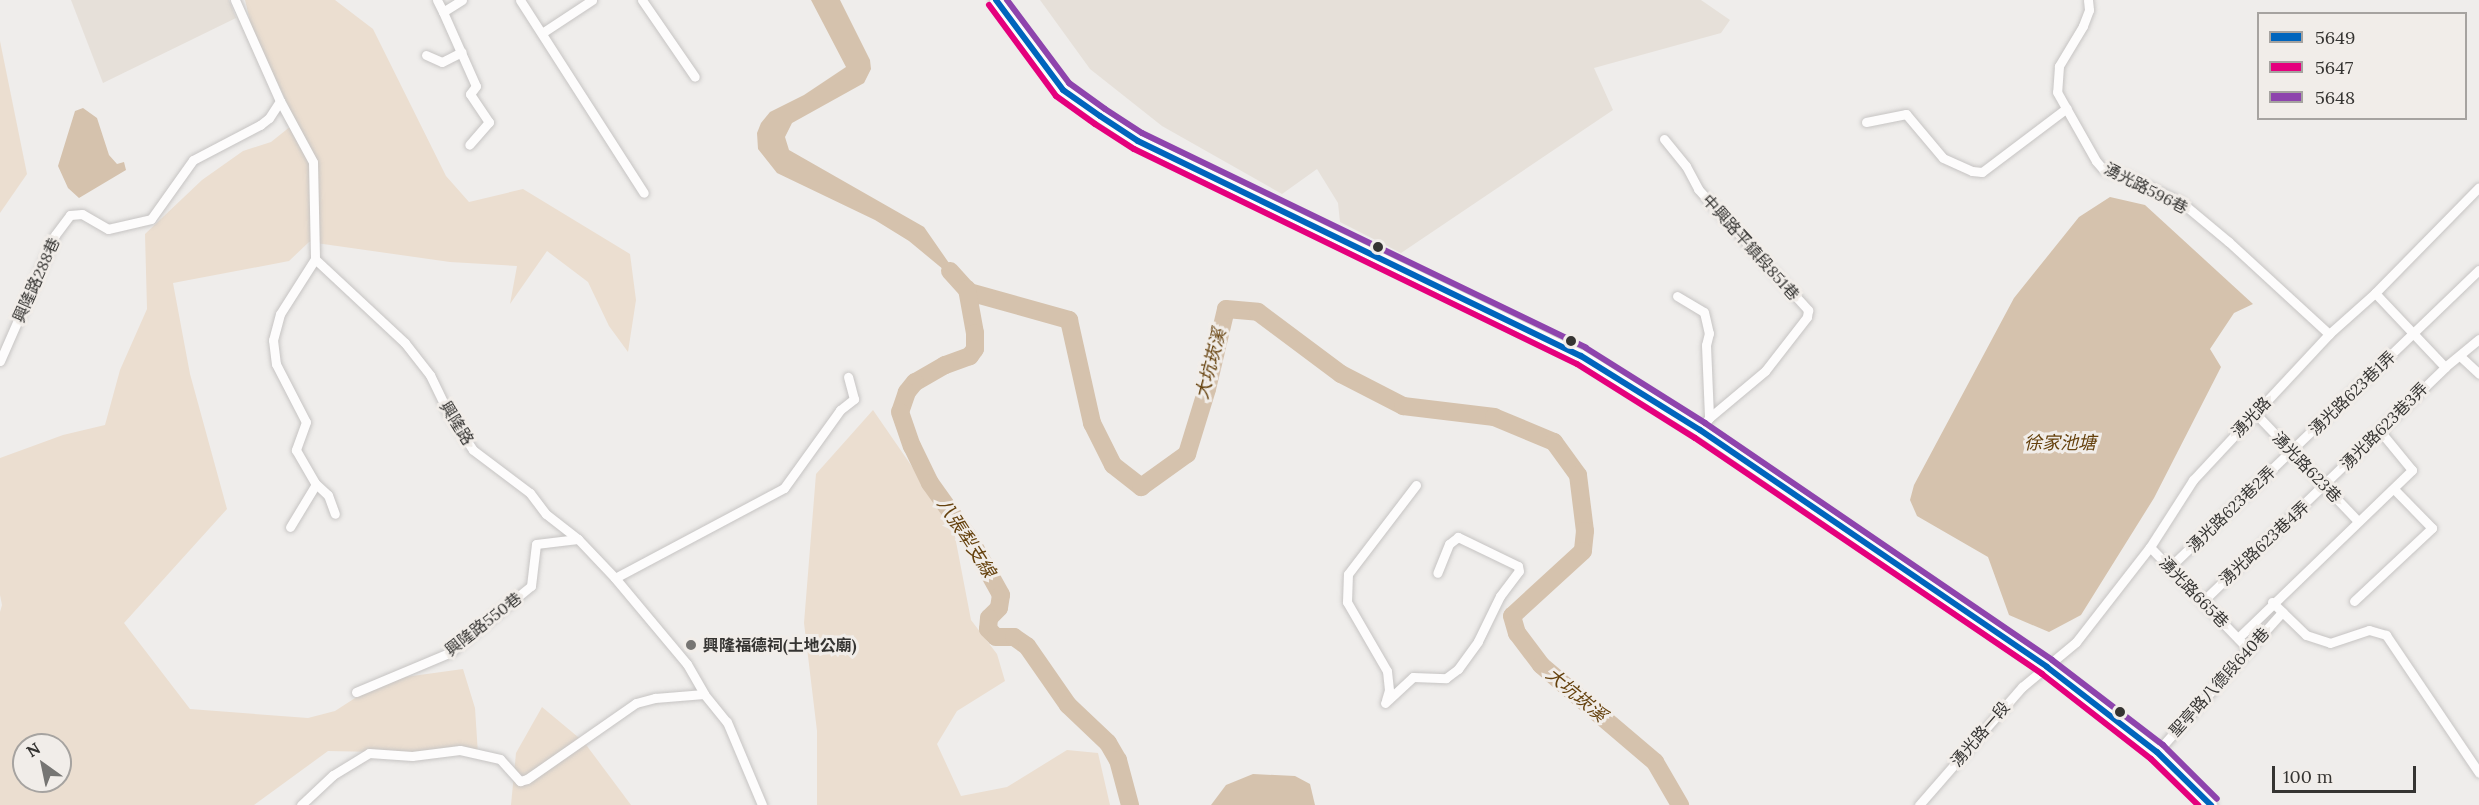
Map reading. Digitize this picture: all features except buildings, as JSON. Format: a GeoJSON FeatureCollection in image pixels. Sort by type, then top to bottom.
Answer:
{"type":"FeatureCollection","features":[{"type":"Feature","properties":{"kind":"street"},"geometry":{"type":"LineString","coordinates":[[235,0],[280,101],[313,162],[315,259],[280,314],[273,340],[276,364],[306,422],[296,450],[316,484],[328,495],[336,514]]}},
{"type":"Feature","properties":{"kind":"street"},"geometry":{"type":"LineString","coordinates":[[437,0],[476,86],[470,94],[489,122],[469,144]]}},
{"type":"Feature","properties":{"kind":"street"},"geometry":{"type":"LineString","coordinates":[[443,12],[462,0]]}},
{"type":"Feature","properties":{"kind":"street"},"geometry":{"type":"LineString","coordinates":[[520,0],[644,194]]}},
{"type":"Feature","properties":{"kind":"street"},"geometry":{"type":"LineString","coordinates":[[542,33],[592,0]]}},
{"type":"Feature","properties":{"kind":"street"},"geometry":{"type":"LineString","coordinates":[[642,0],[695,77]]}},
{"type":"Feature","properties":{"kind":"street"},"geometry":{"type":"LineString","coordinates":[[996,0],[1063,90],[1138,141],[1581,356],[1700,430],[2046,667],[2157,752],[2211,805]]}},
{"type":"Feature","properties":{"kind":"street","name":"湧光路596巷"},"geometry":{"type":"LineString","coordinates":[[2088,0],[2089,10],[2083,26],[2059,66],[2057,92],[2103,169],[2129,177],[2181,202],[2229,242],[2329,334]]}},
{"type":"Feature","properties":{"kind":"street"},"geometry":{"type":"LineString","coordinates":[[426,55],[442,62],[462,52]]}},
{"type":"Feature","properties":{"kind":"street","name":"興隆路288巷"},"geometry":{"type":"LineString","coordinates":[[0,361],[55,235],[70,215],[82,214],[108,229],[151,219],[193,160],[260,125],[269,118],[280,101]]}},
{"type":"Feature","properties":{"kind":"street"},"geometry":{"type":"LineString","coordinates":[[1866,122],[1906,114],[1943,159],[1972,171],[1982,172],[2067,108]]}},
{"type":"Feature","properties":{"kind":"street","name":"中興路平鎮段851巷"},"geometry":{"type":"LineString","coordinates":[[1664,139],[1686,166],[1698,189],[1809,310],[1807,317],[1765,371],[1709,418],[1700,430]]}},
{"type":"Feature","properties":{"kind":"street","name":"湧光路"},"geometry":{"type":"LineString","coordinates":[[2046,667],[2076,642],[2150,547],[2193,480],[2329,334],[2375,293],[2479,187]]}},
{"type":"Feature","properties":{"kind":"street","name":"興隆路"},"geometry":{"type":"LineString","coordinates":[[315,259],[405,343],[430,375],[448,412],[473,450],[530,493],[546,514],[578,539],[615,578],[687,664],[704,694],[726,722],[762,805]]}},
{"type":"Feature","properties":{"kind":"street","name":"湧光路623巷1弄"},"geometry":{"type":"LineString","coordinates":[[2292,452],[2479,270]]}},
{"type":"Feature","properties":{"kind":"street"},"geometry":{"type":"LineString","coordinates":[[2375,293],[2412,335],[2445,367]]}},
{"type":"Feature","properties":{"kind":"street"},"geometry":{"type":"LineString","coordinates":[[1677,296],[1704,312],[1708,333],[1706,345],[1709,418]]}},
{"type":"Feature","properties":{"kind":"street","name":"湧光路623巷3弄"},"geometry":{"type":"LineString","coordinates":[[2324,486],[2445,367],[2479,339]]}},
{"type":"Feature","properties":{"kind":"street"},"geometry":{"type":"LineString","coordinates":[[2460,356],[2479,374]]}},
{"type":"Feature","properties":{"kind":"street"},"geometry":{"type":"LineString","coordinates":[[615,578],[784,488],[840,410],[854,399],[848,377]]}},
{"type":"Feature","properties":{"kind":"street","name":"湧光路623巷"},"geometry":{"type":"LineString","coordinates":[[2255,413],[2358,521]]}},
{"type":"Feature","properties":{"kind":"street"},"geometry":{"type":"LineString","coordinates":[[2238,638],[2272,602],[2412,470],[2380,431]]}},
{"type":"Feature","properties":{"kind":"street","name":"湧光路623巷2弄"},"geometry":{"type":"LineString","coordinates":[[2171,566],[2292,452]]}},
{"type":"Feature","properties":{"kind":"street"},"geometry":{"type":"LineString","coordinates":[[290,527],[316,484]]}},
{"type":"Feature","properties":{"kind":"street"},"geometry":{"type":"LineString","coordinates":[[1416,485],[1348,574],[1347,602],[1387,671],[1389,690],[1385,703],[1413,677],[1446,678],[1458,669],[1478,641],[1500,596],[1519,571],[1518,566],[1458,537],[1449,544],[1437,573]]}},
{"type":"Feature","properties":{"kind":"street","name":"湧光路623巷4弄"},"geometry":{"type":"LineString","coordinates":[[2203,601],[2324,486]]}},
{"type":"Feature","properties":{"kind":"street"},"geometry":{"type":"LineString","coordinates":[[2354,601],[2432,528],[2394,489]]}},
{"type":"Feature","properties":{"kind":"street","name":"興隆路550巷"},"geometry":{"type":"LineString","coordinates":[[356,692],[449,653],[531,586],[536,544],[578,539]]}},
{"type":"Feature","properties":{"kind":"street","name":"湧光路665巷"},"geometry":{"type":"LineString","coordinates":[[2150,547],[2171,566],[2249,650]]}},
{"type":"Feature","properties":{"kind":"street"},"geometry":{"type":"LineString","coordinates":[[2272,602],[2306,636],[2330,642],[2369,630],[2386,635],[2479,772]]}},
{"type":"Feature","properties":{"kind":"street","name":"聖亭路八德段640巷"},"geometry":{"type":"LineString","coordinates":[[2157,752],[2282,612]]}},
{"type":"Feature","properties":{"kind":"street","name":"湧光路一段"},"geometry":{"type":"LineString","coordinates":[[1919,805],[2022,687],[2046,667]]}},
{"type":"Feature","properties":{"kind":"street"},"geometry":{"type":"LineString","coordinates":[[301,805],[333,775],[369,753],[412,756],[460,750],[500,759],[520,781],[636,703],[655,698],[704,694]]}},
{"type":"Feature","properties":{"kind":"shaded area"},"geometry":{"type":"Polygon","coordinates":[[[71,0],[229,0],[236,18],[103,83],[71,0]]]}},
{"type":"Feature","properties":{"kind":"shaded area"},"geometry":{"type":"Polygon","coordinates":[[[245,0],[335,0],[373,29],[446,176],[469,202],[523,189],[630,254],[636,300],[628,352],[609,326],[588,282],[547,251],[510,304],[517,266],[450,262],[309,242],[289,261],[173,283],[190,374],[227,509],[124,623],[190,709],[308,718],[335,711],[383,680],[463,669],[475,708],[478,754],[328,751],[254,805],[0,805],[0,612],[2,605],[0,595],[0,458],[63,435],[105,425],[120,370],[147,309],[145,234],[202,180],[243,151],[271,142],[296,122],[252,29],[245,0]]]}},
{"type":"Feature","properties":{"kind":"shaded area"},"geometry":{"type":"Polygon","coordinates":[[[1040,0],[1701,0],[1730,20],[1721,33],[1594,68],[1613,110],[1401,253],[1340,222],[1338,203],[1317,169],[1282,194],[1162,126],[1090,69],[1040,0]]]}},
{"type":"Feature","properties":{"kind":"shaded area"},"geometry":{"type":"Polygon","coordinates":[[[0,41],[27,174],[0,213],[0,41]]]}},
{"type":"Feature","properties":{"kind":"shaded area"},"geometry":{"type":"Polygon","coordinates":[[[873,410],[953,526],[971,620],[997,654],[1005,681],[957,711],[937,744],[961,796],[1007,787],[1067,750],[1098,753],[1110,805],[817,805],[817,731],[804,623],[816,474],[873,410]]]}},
{"type":"Feature","properties":{"kind":"shaded area"},"geometry":{"type":"Polygon","coordinates":[[[542,707],[584,742],[631,805],[511,805],[516,753],[542,707]]]}},
{"type":"Feature","properties":{"kind":"water"},"geometry":{"type":"Polygon","coordinates":[[[811,0],[840,0],[870,60],[871,69],[864,83],[792,123],[785,137],[789,150],[924,227],[967,289],[909,241],[875,220],[777,173],[758,149],[757,133],[761,123],[770,112],[804,95],[846,67],[811,0]]]}},
{"type":"Feature","properties":{"kind":"water"},"geometry":{"type":"Polygon","coordinates":[[[83,108],[97,118],[109,155],[117,164],[124,162],[126,170],[79,198],[68,188],[58,166],[75,111],[83,108]]]}},
{"type":"Feature","properties":{"kind":"water","name":"徐家池塘"},"geometry":{"type":"Polygon","coordinates":[[[2110,197],[2145,205],[2253,304],[2234,313],[2210,349],[2221,367],[2154,498],[2081,615],[2049,632],[2009,615],[1988,557],[1917,516],[1910,500],[1914,485],[2014,298],[2079,217],[2110,197]]]}},
{"type":"Feature","properties":{"kind":"water"},"geometry":{"type":"Polygon","coordinates":[[[1253,774],[1295,776],[1310,784],[1315,805],[1211,805],[1226,785],[1253,774]]]}},
{"type":"Feature","properties":{"kind":"waterway","name":"大坑崁溪"},"geometry":{"type":"LineString","coordinates":[[950,271],[969,292],[1069,320],[1092,423],[1113,465],[1141,487],[1187,454],[1207,389],[1226,309],[1258,312],[1341,374],[1403,406],[1494,417],[1554,442],[1578,475],[1585,531],[1583,551],[1512,616],[1517,633],[1541,665],[1655,762],[1680,805]]}},
{"type":"Feature","properties":{"kind":"waterway","name":"八張犁支線"},"geometry":{"type":"LineString","coordinates":[[967,289],[975,333],[975,349],[970,356],[945,365],[915,382],[907,392],[900,412],[912,446],[930,483],[970,539],[1001,595],[999,608],[989,618],[988,629],[996,637],[1014,637],[1027,646],[1068,705],[1108,743],[1118,760],[1130,805]]}},
{"type":"Feature","properties":{"kind":"transit line","name":"5649"},"geometry":{"type":"LineString","coordinates":[[996,0],[1063,90],[1100,116],[1138,141],[1581,356],[1700,430],[2047,667],[2157,752],[2211,805]]}},
{"type":"Feature","properties":{"kind":"transit line","name":"5648"},"geometry":{"type":"LineString","coordinates":[[1007,0],[1069,83],[1105,109],[1142,133],[1586,348],[1705,423],[2052,660],[2163,745],[2217,799]]}},
{"type":"Feature","properties":{"kind":"transit line","name":"5647"},"geometry":{"type":"LineString","coordinates":[[989,5],[1056,96],[1095,124],[1134,149],[1577,364],[1695,438],[2042,674],[2151,759],[2198,805]]}},
{"type":"Feature","properties":{"kind":"place","name":"興隆福德祠(土地公廟)"},"geometry":{"type":"Point","coordinates":[691,645]}}]}
